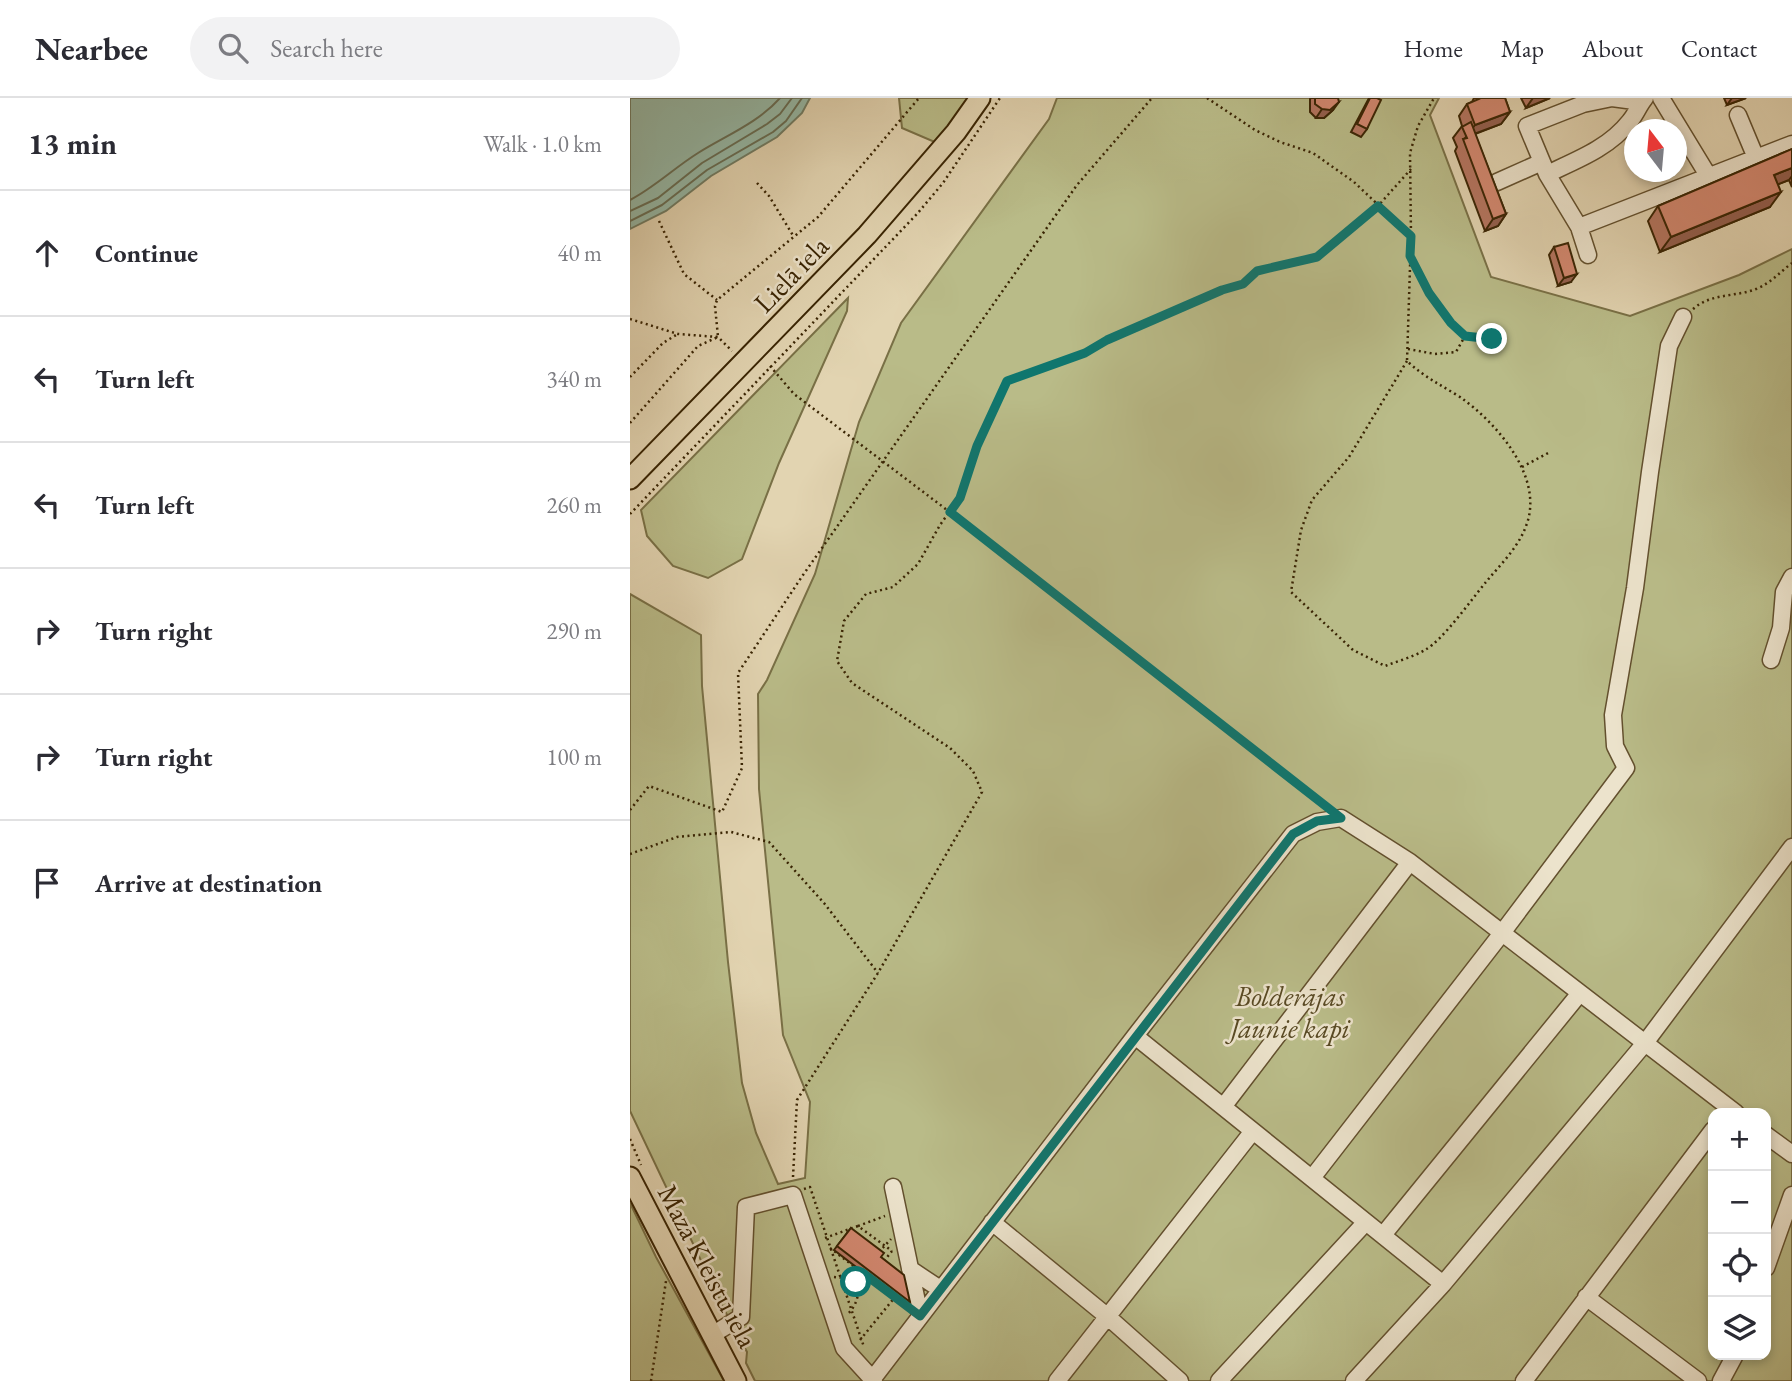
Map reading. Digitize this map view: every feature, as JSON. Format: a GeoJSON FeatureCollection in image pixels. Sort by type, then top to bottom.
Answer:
{"type":"FeatureCollection","features":[{"type":"Feature","properties":{"kind":"main road","name":"Lielā iela"},"geometry":{"type":"LineString","coordinates":[[630,479],[867,235],[956,132],[980,98]]}},
{"type":"Feature","properties":{"kind":"main road","name":"Mazā Kleistu iela"},"geometry":{"type":"LineString","coordinates":[[630,1177],[736,1381]]}},
{"type":"Feature","properties":{"kind":"lane"},"geometry":{"type":"LineString","coordinates":[[1661,98],[1709,177]]}},
{"type":"Feature","properties":{"kind":"lane"},"geometry":{"type":"LineString","coordinates":[[1588,255],[1579,227],[1544,168],[1527,126],[1583,104],[1612,99],[1644,100]]}},
{"type":"Feature","properties":{"kind":"lane"},"geometry":{"type":"LineString","coordinates":[[1497,183],[1589,155],[1612,139],[1631,120],[1644,100]]}},
{"type":"Feature","properties":{"kind":"lane"},"geometry":{"type":"LineString","coordinates":[[1738,115],[1756,158]]}},
{"type":"Feature","properties":{"kind":"lane"},"geometry":{"type":"LineString","coordinates":[[1579,227],[1792,144]]}},
{"type":"Feature","properties":{"kind":"lane"},"geometry":{"type":"LineString","coordinates":[[1312,1178],[1626,768],[1615,746],[1613,715],[1635,587],[1669,346],[1683,317]]}},
{"type":"Feature","properties":{"kind":"lane"},"geometry":{"type":"LineString","coordinates":[[1772,660],[1781,628],[1784,592],[1792,577]]}},
{"type":"Feature","properties":{"kind":"lane"},"geometry":{"type":"LineString","coordinates":[[712,1335],[741,1317],[746,1207],[793,1195],[837,1326],[872,1380],[1293,834],[1317,821],[1341,818],[1410,862],[1726,1108]]}},
{"type":"Feature","properties":{"kind":"lane"},"geometry":{"type":"LineString","coordinates":[[1354,1381],[1443,1284],[1645,1043],[1792,847]]}},
{"type":"Feature","properties":{"kind":"lane"},"geometry":{"type":"LineString","coordinates":[[1223,1107],[1410,862]]}},
{"type":"Feature","properties":{"kind":"lane"},"geometry":{"type":"LineString","coordinates":[[1383,1235],[1580,993]]}},
{"type":"Feature","properties":{"kind":"lane"},"geometry":{"type":"LineString","coordinates":[[1135,1036],[1443,1284]]}},
{"type":"Feature","properties":{"kind":"lane"},"geometry":{"type":"LineString","coordinates":[[1057,1381],[1253,1131]]}},
{"type":"Feature","properties":{"kind":"lane"},"geometry":{"type":"LineString","coordinates":[[1524,1381],[1708,1137]]}},
{"type":"Feature","properties":{"kind":"lane"},"geometry":{"type":"LineString","coordinates":[[1771,1139],[1792,1154]]}},
{"type":"Feature","properties":{"kind":"lane"},"geometry":{"type":"LineString","coordinates":[[893,1187],[920,1316]]}},
{"type":"Feature","properties":{"kind":"lane"},"geometry":{"type":"LineString","coordinates":[[1771,1254],[1792,1195]]}},
{"type":"Feature","properties":{"kind":"lane"},"geometry":{"type":"LineString","coordinates":[[992,1222],[1108,1317],[1180,1381]]}},
{"type":"Feature","properties":{"kind":"lane"},"geometry":{"type":"LineString","coordinates":[[1219,1381],[1366,1223]]}},
{"type":"Feature","properties":{"kind":"lane"},"geometry":{"type":"LineString","coordinates":[[910,1269],[940,1289]]}},
{"type":"Feature","properties":{"kind":"lane"},"geometry":{"type":"LineString","coordinates":[[1586,1297],[1698,1381]]}},
{"type":"Feature","properties":{"kind":"lane"},"geometry":{"type":"LineString","coordinates":[[1721,1381],[1732,1360]]}},
{"type":"Feature","properties":{"kind":"path"},"geometry":{"type":"LineString","coordinates":[[744,364],[718,337],[715,306],[717,300],[818,217],[919,98]]}},
{"type":"Feature","properties":{"kind":"path"},"geometry":{"type":"LineString","coordinates":[[630,514],[917,214],[951,172],[1000,98]]}},
{"type":"Feature","properties":{"kind":"path"},"geometry":{"type":"LineString","coordinates":[[630,810],[649,786],[722,812],[742,768],[738,673],[803,575],[1077,185],[1152,98]]}},
{"type":"Feature","properties":{"kind":"path"},"geometry":{"type":"LineString","coordinates":[[1207,98],[1255,130],[1313,153],[1354,183],[1411,236]]}},
{"type":"Feature","properties":{"kind":"path"},"geometry":{"type":"LineString","coordinates":[[1407,361],[1423,376],[1479,412],[1518,457],[1529,488],[1530,500],[1527,524],[1517,545],[1427,649],[1385,666],[1353,650],[1291,590],[1301,530],[1312,500],[1349,457],[1407,361],[1411,236],[1410,153],[1418,126],[1434,98]]}},
{"type":"Feature","properties":{"kind":"path"},"geometry":{"type":"LineString","coordinates":[[793,1177],[797,1100],[878,973],[982,792],[974,771],[950,748],[852,683],[837,661],[844,621],[866,594],[893,587],[918,564],[960,498],[977,446],[1007,381],[1085,353],[1130,330],[1222,290],[1243,284],[1257,271],[1317,257],[1378,206],[1411,169]]}},
{"type":"Feature","properties":{"kind":"path"},"geometry":{"type":"LineString","coordinates":[[757,183],[769,196],[794,237]]}},
{"type":"Feature","properties":{"kind":"path"},"geometry":{"type":"LineString","coordinates":[[659,221],[684,274],[717,300]]}},
{"type":"Feature","properties":{"kind":"path"},"geometry":{"type":"LineString","coordinates":[[1410,256],[1429,293],[1451,323],[1465,336],[1492,339]]}},
{"type":"Feature","properties":{"kind":"path"},"geometry":{"type":"LineString","coordinates":[[1683,317],[1698,305],[1721,296],[1752,291],[1768,284],[1792,263]]}},
{"type":"Feature","properties":{"kind":"path"},"geometry":{"type":"LineString","coordinates":[[630,319],[678,334],[718,337]]}},
{"type":"Feature","properties":{"kind":"path"},"geometry":{"type":"LineString","coordinates":[[630,377],[663,343],[678,334]]}},
{"type":"Feature","properties":{"kind":"path"},"geometry":{"type":"LineString","coordinates":[[1408,349],[1435,354],[1456,352],[1465,336]]}},
{"type":"Feature","properties":{"kind":"path"},"geometry":{"type":"LineString","coordinates":[[630,423],[698,346],[718,337]]}},
{"type":"Feature","properties":{"kind":"path"},"geometry":{"type":"LineString","coordinates":[[770,366],[794,394],[980,535],[1341,818]]}},
{"type":"Feature","properties":{"kind":"path"},"geometry":{"type":"LineString","coordinates":[[1522,467],[1550,452]]}},
{"type":"Feature","properties":{"kind":"path"},"geometry":{"type":"LineString","coordinates":[[630,854],[677,837],[731,832],[769,842],[824,903],[878,973]]}},
{"type":"Feature","properties":{"kind":"path"},"geometry":{"type":"LineString","coordinates":[[793,1195],[810,1187],[861,1339]]}},
{"type":"Feature","properties":{"kind":"path"},"geometry":{"type":"LineString","coordinates":[[809,1244],[860,1227],[898,1210]]}},
{"type":"Feature","properties":{"kind":"path"},"geometry":{"type":"LineString","coordinates":[[855,1238],[860,1227]]}},
{"type":"Feature","properties":{"kind":"path"},"geometry":{"type":"LineString","coordinates":[[860,1227],[892,1251],[882,1264]]}},
{"type":"Feature","properties":{"kind":"path"},"geometry":{"type":"LineString","coordinates":[[830,1248],[920,1316]]}},
{"type":"Feature","properties":{"kind":"path"},"geometry":{"type":"LineString","coordinates":[[837,1326],[851,1311],[858,1296],[856,1282],[863,1273]]}},
{"type":"Feature","properties":{"kind":"path"},"geometry":{"type":"LineString","coordinates":[[820,1278],[840,1277],[856,1282]]}},
{"type":"Feature","properties":{"kind":"path"},"geometry":{"type":"LineString","coordinates":[[651,1381],[666,1282]]}},
{"type":"Feature","properties":{"kind":"path"},"geometry":{"type":"LineString","coordinates":[[853,1351],[895,1297]]}},
{"type":"Feature","properties":{"kind":"path"},"geometry":{"type":"LineString","coordinates":[[853,1351],[861,1339]]}},
{"type":"Feature","properties":{"kind":"green space"},"geometry":{"type":"Polygon","coordinates":[[[899,98],[969,98],[937,143],[902,128],[899,98]]]}},
{"type":"Feature","properties":{"kind":"green space","name":"Bolderājas Jaunie kapi"},"geometry":{"type":"Polygon","coordinates":[[[1057,98],[1439,98],[1430,115],[1491,277],[1630,316],[1739,275],[1792,249],[1792,1381],[755,1381],[746,1363],[747,1352],[630,1111],[630,594],[701,635],[702,686],[742,1083],[756,1133],[778,1184],[805,1178],[810,1102],[783,1035],[759,789],[758,694],[767,680],[815,574],[859,422],[901,323],[1049,119],[1057,98]]]}},
{"type":"Feature","properties":{"kind":"green space"},"geometry":{"type":"Polygon","coordinates":[[[848,298],[847,311],[779,463],[742,559],[708,578],[673,566],[647,536],[641,510],[848,298]]]}},
{"type":"Feature","properties":{"kind":"green space"},"geometry":{"type":"Polygon","coordinates":[[[630,1203],[656,1257],[724,1381],[630,1381],[630,1203]]]}},
{"type":"Feature","properties":{"kind":"water"},"geometry":{"type":"Polygon","coordinates":[[[630,98],[810,98],[802,113],[777,137],[711,176],[666,211],[630,229],[630,98]]]}},
{"type":"Feature","properties":{"kind":"building"},"geometry":{"type":"Polygon","coordinates":[[[1315,98],[1338,98],[1339,102],[1330,110],[1322,109],[1315,104],[1315,98]]]}},
{"type":"Feature","properties":{"kind":"building"},"geometry":{"type":"Polygon","coordinates":[[[1370,98],[1381,100],[1367,129],[1357,124],[1370,98]]]}},
{"type":"Feature","properties":{"kind":"building"},"geometry":{"type":"Polygon","coordinates":[[[1478,98],[1505,98],[1510,112],[1475,125],[1467,104],[1478,98]]]}},
{"type":"Feature","properties":{"kind":"building"},"geometry":{"type":"Polygon","coordinates":[[[1471,122],[1506,214],[1493,219],[1463,139],[1467,138],[1462,127],[1471,122]]]}},
{"type":"Feature","properties":{"kind":"building"},"geometry":{"type":"Polygon","coordinates":[[[1792,149],[1792,168],[1774,175],[1781,192],[1671,237],[1658,206],[1792,149]]]}},
{"type":"Feature","properties":{"kind":"building"},"geometry":{"type":"Polygon","coordinates":[[[1568,243],[1577,274],[1564,278],[1554,247],[1568,243]]]}},
{"type":"Feature","properties":{"kind":"building"},"geometry":{"type":"Polygon","coordinates":[[[851,1228],[884,1253],[881,1257],[904,1275],[910,1302],[837,1246],[851,1228]]]}},
{"type":"Feature","properties":{"kind":"route"},"geometry":{"type":"LineString","coordinates":[[856,1282],[863,1273],[920,1316],[1293,834],[1317,821],[1341,818],[950,512],[960,498],[977,446],[1007,381],[1085,353],[1107,340],[1222,290],[1243,284],[1257,271],[1317,257],[1378,206],[1411,236],[1410,256],[1429,293],[1451,323],[1465,336],[1492,339]]}}]}
